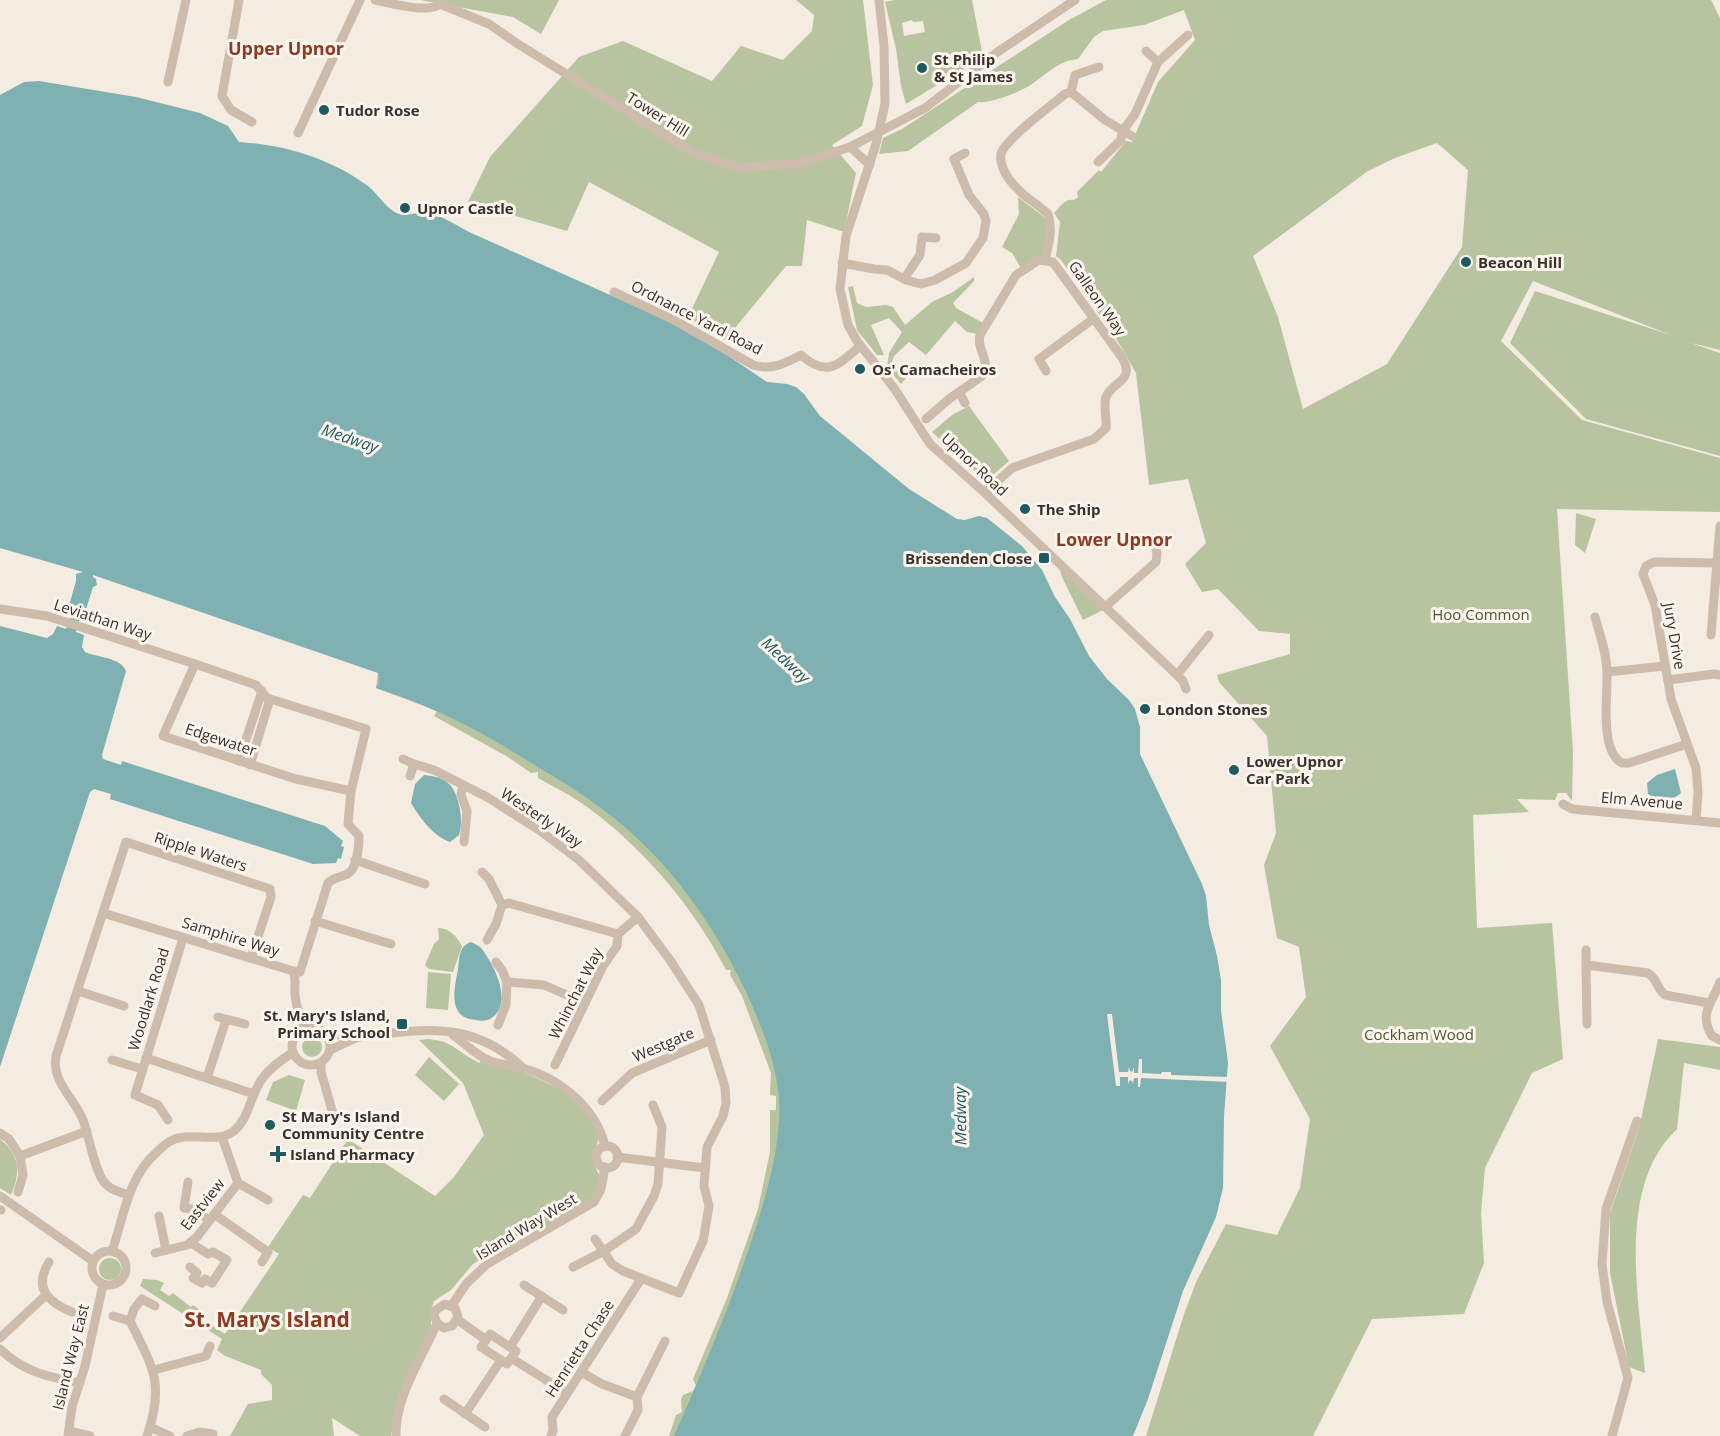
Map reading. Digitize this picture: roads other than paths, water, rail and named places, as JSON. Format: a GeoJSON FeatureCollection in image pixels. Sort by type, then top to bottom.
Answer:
{"type":"FeatureCollection","features":[{"type":"Feature","properties":{"kind":"street"},"geometry":{"type":"LineString","coordinates":[[168,82],[186,0]]}},
{"type":"Feature","properties":{"kind":"street"},"geometry":{"type":"LineString","coordinates":[[240,0],[222,96],[231,110],[252,122]]}},
{"type":"Feature","properties":{"kind":"street"},"geometry":{"type":"LineString","coordinates":[[298,133],[360,0]]}},
{"type":"Feature","properties":{"kind":"street"},"geometry":{"type":"LineString","coordinates":[[375,0],[424,8],[436,7],[440,2]]}},
{"type":"Feature","properties":{"kind":"street","name":"Upnor Road"},"geometry":{"type":"LineString","coordinates":[[879,0],[886,84],[885,104],[870,165],[848,231],[842,263],[840,277],[842,301],[848,323],[860,346],[894,388],[930,444],[1178,675],[1186,689]]}},
{"type":"Feature","properties":{"kind":"street","name":"Tower Hill"},"geometry":{"type":"LineString","coordinates":[[440,2],[489,24],[692,152],[737,166],[798,164],[850,147],[925,108],[999,51],[1075,0]]}},
{"type":"Feature","properties":{"kind":"street"},"geometry":{"type":"LineString","coordinates":[[1098,162],[1127,134],[1158,62],[1188,35]]}},
{"type":"Feature","properties":{"kind":"street"},"geometry":{"type":"LineString","coordinates":[[1146,51],[1158,62]]}},
{"type":"Feature","properties":{"kind":"street"},"geometry":{"type":"LineString","coordinates":[[1071,92],[1075,75],[1099,67]]}},
{"type":"Feature","properties":{"kind":"street"},"geometry":{"type":"LineString","coordinates":[[1071,92],[1127,134]]}},
{"type":"Feature","properties":{"kind":"street"},"geometry":{"type":"LineString","coordinates":[[1045,260],[1050,229],[1048,214],[1015,187],[1003,166],[1002,152],[1026,126],[1065,94],[1071,92]]}},
{"type":"Feature","properties":{"kind":"street"},"geometry":{"type":"LineString","coordinates":[[850,147],[870,165]]}},
{"type":"Feature","properties":{"kind":"street"},"geometry":{"type":"LineString","coordinates":[[945,164],[965,153]]}},
{"type":"Feature","properties":{"kind":"street"},"geometry":{"type":"LineString","coordinates":[[842,263],[887,270],[918,284],[927,283],[966,263],[983,238],[986,229],[984,214],[969,195],[954,159]]}},
{"type":"Feature","properties":{"kind":"street"},"geometry":{"type":"LineString","coordinates":[[904,279],[920,255],[922,237],[936,237]]}},
{"type":"Feature","properties":{"kind":"street","name":"Galleon Way"},"geometry":{"type":"LineString","coordinates":[[926,419],[982,376],[985,371],[985,360],[978,343],[987,320],[1016,275],[1030,265],[1045,260],[1053,262],[1121,356],[1126,376],[1107,396],[1106,428],[1094,439],[1010,469],[985,493]]}},
{"type":"Feature","properties":{"kind":"street","name":"Ordnance Yard Road"},"geometry":{"type":"LineString","coordinates":[[614,292],[674,320],[762,368],[781,365],[801,356],[818,367],[830,368],[860,346]]}},
{"type":"Feature","properties":{"kind":"street"},"geometry":{"type":"LineString","coordinates":[[1046,371],[1039,360],[1093,319]]}},
{"type":"Feature","properties":{"kind":"street"},"geometry":{"type":"LineString","coordinates":[[959,392],[965,404]]}},
{"type":"Feature","properties":{"kind":"street"},"geometry":{"type":"LineString","coordinates":[[1711,635],[1717,609],[1720,526]]}},
{"type":"Feature","properties":{"kind":"street"},"geometry":{"type":"LineString","coordinates":[[1105,607],[1156,562],[1154,539]]}},
{"type":"Feature","properties":{"kind":"street","name":"Jury Drive"},"geometry":{"type":"LineString","coordinates":[[1696,820],[1697,774],[1676,718],[1658,618],[1644,579],[1644,569],[1648,564],[1658,561],[1718,562]]}},
{"type":"Feature","properties":{"kind":"street","name":"Leviathan Way"},"geometry":{"type":"LineString","coordinates":[[0,609],[58,619],[195,664]]}},
{"type":"Feature","properties":{"kind":"street"},"geometry":{"type":"LineString","coordinates":[[1595,617],[1607,672],[1606,725],[1617,760],[1622,763],[1629,762],[1687,744]]}},
{"type":"Feature","properties":{"kind":"street"},"geometry":{"type":"LineString","coordinates":[[1178,675],[1209,635]]}},
{"type":"Feature","properties":{"kind":"street"},"geometry":{"type":"LineString","coordinates":[[195,664],[256,685],[270,699],[366,729],[351,791],[348,824],[359,836],[355,860],[349,874],[333,878],[328,883],[300,972],[293,971]]}},
{"type":"Feature","properties":{"kind":"street","name":"Edgewater"},"geometry":{"type":"LineString","coordinates":[[195,664],[163,736],[296,779],[351,791]]}},
{"type":"Feature","properties":{"kind":"street"},"geometry":{"type":"LineString","coordinates":[[1607,672],[1665,666]]}},
{"type":"Feature","properties":{"kind":"street","name":"Jury Drive"},"geometry":{"type":"LineString","coordinates":[[1668,680],[1720,675]]}},
{"type":"Feature","properties":{"kind":"street"},"geometry":{"type":"LineString","coordinates":[[239,762],[262,692]]}},
{"type":"Feature","properties":{"kind":"street"},"geometry":{"type":"LineString","coordinates":[[250,765],[270,699]]}},
{"type":"Feature","properties":{"kind":"street","name":"Westerly Way"},"geometry":{"type":"LineString","coordinates":[[403,759],[434,770],[487,797],[539,830],[571,854],[604,882],[638,917],[670,960],[699,1005],[725,1087],[726,1103],[723,1116],[707,1146],[704,1186],[709,1206],[703,1240],[679,1293],[640,1279]]}},
{"type":"Feature","properties":{"kind":"street"},"geometry":{"type":"LineString","coordinates":[[410,776],[414,764]]}},
{"type":"Feature","properties":{"kind":"street"},"geometry":{"type":"LineString","coordinates":[[463,785],[461,795],[467,811],[464,842]]}},
{"type":"Feature","properties":{"kind":"street","name":"Elm Avenue"},"geometry":{"type":"LineString","coordinates":[[1563,804],[1572,809],[1720,823]]}},
{"type":"Feature","properties":{"kind":"street","name":"Ripple Waters"},"geometry":{"type":"LineString","coordinates":[[103,913],[126,842],[270,889],[272,897],[251,958]]}},
{"type":"Feature","properties":{"kind":"street"},"geometry":{"type":"LineString","coordinates":[[355,860],[425,884]]}},
{"type":"Feature","properties":{"kind":"street"},"geometry":{"type":"LineString","coordinates":[[482,872],[489,879],[502,905],[496,924],[487,940]]}},
{"type":"Feature","properties":{"kind":"street"},"geometry":{"type":"LineString","coordinates":[[502,905],[508,903],[618,933],[638,917]]}},
{"type":"Feature","properties":{"kind":"street"},"geometry":{"type":"LineString","coordinates":[[103,913],[56,1056],[55,1068],[59,1081],[77,1107],[103,1180],[110,1187],[129,1195]]}},
{"type":"Feature","properties":{"kind":"street","name":"Samphire Way"},"geometry":{"type":"LineString","coordinates":[[103,913],[293,971],[296,976],[297,1010],[305,1028]]}},
{"type":"Feature","properties":{"kind":"street"},"geometry":{"type":"LineString","coordinates":[[316,917],[391,944]]}},
{"type":"Feature","properties":{"kind":"street","name":"Whinchat Way"},"geometry":{"type":"LineString","coordinates":[[555,1065],[605,963],[616,946],[618,933]]}},
{"type":"Feature","properties":{"kind":"street","name":"Woodlark Road"},"geometry":{"type":"LineString","coordinates":[[168,1120],[158,1105],[135,1095],[183,938]]}},
{"type":"Feature","properties":{"kind":"street"},"geometry":{"type":"LineString","coordinates":[[1586,950],[1587,1024]]}},
{"type":"Feature","properties":{"kind":"street"},"geometry":{"type":"LineString","coordinates":[[496,962],[507,982],[506,1005],[498,1025]]}},
{"type":"Feature","properties":{"kind":"street"},"geometry":{"type":"LineString","coordinates":[[1586,965],[1648,973],[1653,976],[1660,991],[1665,995],[1709,1003]]}},
{"type":"Feature","properties":{"kind":"street"},"geometry":{"type":"LineString","coordinates":[[507,982],[546,985],[585,1003]]}},
{"type":"Feature","properties":{"kind":"street"},"geometry":{"type":"LineString","coordinates":[[1720,982],[1709,1003],[1707,1025],[1712,1036],[1720,1040]]}},
{"type":"Feature","properties":{"kind":"street"},"geometry":{"type":"LineString","coordinates":[[78,991],[124,1006]]}},
{"type":"Feature","properties":{"kind":"street"},"geometry":{"type":"LineString","coordinates":[[207,1078],[222,1018],[245,1024]]}},
{"type":"Feature","properties":{"kind":"street"},"geometry":{"type":"LineString","coordinates":[[305,1028],[316,1028],[326,1034],[330,1044],[330,1050],[325,1059],[316,1065],[304,1064],[293,1052],[292,1046],[296,1035],[305,1028]]}},
{"type":"Feature","properties":{"kind":"street","name":"Island Way West"},"geometry":{"type":"LineString","coordinates":[[326,1034],[359,1037],[422,1029],[447,1032],[483,1039],[501,1049],[524,1068]]}},
{"type":"Feature","properties":{"kind":"street","name":"Island Way West"},"geometry":{"type":"LineString","coordinates":[[447,1032],[471,1051],[486,1059],[524,1068],[549,1080],[577,1098],[590,1112],[601,1130],[605,1146]]}},
{"type":"Feature","properties":{"kind":"street","name":"Island Way West"},"geometry":{"type":"LineString","coordinates":[[330,1050],[359,1037]]}},
{"type":"Feature","properties":{"kind":"street","name":"Westgate"},"geometry":{"type":"LineString","coordinates":[[602,1101],[632,1073],[711,1040]]}},
{"type":"Feature","properties":{"kind":"street"},"geometry":{"type":"LineString","coordinates":[[112,1251],[138,1173],[152,1156],[168,1141],[181,1137],[222,1137],[231,1133],[244,1120],[261,1079],[272,1067],[293,1052]]}},
{"type":"Feature","properties":{"kind":"street"},"geometry":{"type":"LineString","coordinates":[[146,1058],[254,1094]]}},
{"type":"Feature","properties":{"kind":"street","name":"Woodlark Road"},"geometry":{"type":"LineString","coordinates":[[112,1060],[142,1070]]}},
{"type":"Feature","properties":{"kind":"street"},"geometry":{"type":"LineString","coordinates":[[321,1063],[321,1072],[334,1117]]}},
{"type":"Feature","properties":{"kind":"street"},"geometry":{"type":"LineString","coordinates":[[573,1267],[604,1251],[636,1229],[654,1196],[662,1128],[653,1105]]}},
{"type":"Feature","properties":{"kind":"street"},"geometry":{"type":"LineString","coordinates":[[1612,1436],[1628,1378],[1606,1302],[1602,1264],[1606,1209],[1637,1121]]}},
{"type":"Feature","properties":{"kind":"street"},"geometry":{"type":"LineString","coordinates":[[20,1156],[87,1131]]}},
{"type":"Feature","properties":{"kind":"street"},"geometry":{"type":"LineString","coordinates":[[0,1133],[9,1139],[20,1156],[22,1175],[18,1192]]}},
{"type":"Feature","properties":{"kind":"street"},"geometry":{"type":"LineString","coordinates":[[222,1137],[238,1183],[268,1200]]}},
{"type":"Feature","properties":{"kind":"street","name":"Island Way West"},"geometry":{"type":"LineString","coordinates":[[452,1305],[466,1284],[487,1264],[594,1203],[601,1189],[605,1167],[598,1164],[596,1156],[599,1149],[605,1146],[614,1149],[617,1157]]}},
{"type":"Feature","properties":{"kind":"street"},"geometry":{"type":"LineString","coordinates":[[605,1167],[615,1164],[617,1157],[705,1168]]}},
{"type":"Feature","properties":{"kind":"street"},"geometry":{"type":"LineString","coordinates":[[188,1182],[184,1208],[212,1217],[268,1252],[262,1262]]}},
{"type":"Feature","properties":{"kind":"street","name":"Eastview"},"geometry":{"type":"LineString","coordinates":[[155,1253],[191,1243],[238,1183]]}},
{"type":"Feature","properties":{"kind":"street"},"geometry":{"type":"LineString","coordinates":[[0,1196],[93,1262]]}},
{"type":"Feature","properties":{"kind":"street"},"geometry":{"type":"LineString","coordinates":[[159,1216],[166,1250]]}},
{"type":"Feature","properties":{"kind":"street"},"geometry":{"type":"LineString","coordinates":[[595,1239],[612,1264],[640,1279]]}},
{"type":"Feature","properties":{"kind":"street"},"geometry":{"type":"LineString","coordinates":[[190,1267],[197,1273],[193,1278],[202,1283],[205,1279],[215,1285],[227,1260],[213,1252],[208,1254],[191,1243]]}},
{"type":"Feature","properties":{"kind":"street"},"geometry":{"type":"LineString","coordinates":[[112,1251],[122,1257],[126,1273],[114,1285],[103,1285],[94,1278],[93,1262],[101,1253],[112,1251]]}},
{"type":"Feature","properties":{"kind":"street"},"geometry":{"type":"LineString","coordinates":[[49,1262],[44,1270],[43,1280],[46,1295],[56,1305],[72,1312]]}},
{"type":"Feature","properties":{"kind":"street","name":"Henrietta Chase"},"geometry":{"type":"LineString","coordinates":[[551,1436],[552,1417],[640,1279]]}},
{"type":"Feature","properties":{"kind":"street","name":"Island Way East"},"geometry":{"type":"LineString","coordinates":[[69,1433],[72,1407],[80,1383],[103,1285]]}},
{"type":"Feature","properties":{"kind":"street"},"geometry":{"type":"LineString","coordinates":[[524,1285],[564,1310]]}},
{"type":"Feature","properties":{"kind":"street"},"geometry":{"type":"LineString","coordinates":[[0,1338],[46,1295]]}},
{"type":"Feature","properties":{"kind":"street"},"geometry":{"type":"LineString","coordinates":[[510,1347],[542,1296]]}},
{"type":"Feature","properties":{"kind":"street"},"geometry":{"type":"LineString","coordinates":[[155,1306],[142,1299],[130,1321],[154,1370],[157,1390],[148,1432],[170,1436]]}},
{"type":"Feature","properties":{"kind":"street"},"geometry":{"type":"LineString","coordinates":[[458,1320],[448,1328],[437,1323],[434,1315],[437,1308],[445,1304],[452,1305],[457,1310],[458,1320],[486,1340]]}},
{"type":"Feature","properties":{"kind":"street"},"geometry":{"type":"LineString","coordinates":[[113,1316],[130,1321]]}},
{"type":"Feature","properties":{"kind":"street"},"geometry":{"type":"LineString","coordinates":[[396,1436],[401,1404],[412,1374],[437,1323]]}},
{"type":"Feature","properties":{"kind":"street"},"geometry":{"type":"LineString","coordinates":[[490,1334],[516,1351],[507,1364],[481,1347],[486,1340],[490,1334]]}},
{"type":"Feature","properties":{"kind":"street"},"geometry":{"type":"LineString","coordinates":[[626,1436],[638,1410],[637,1397],[665,1341]]}},
{"type":"Feature","properties":{"kind":"street"},"geometry":{"type":"LineString","coordinates":[[154,1370],[206,1356],[210,1346]]}},
{"type":"Feature","properties":{"kind":"street"},"geometry":{"type":"LineString","coordinates":[[0,1349],[29,1370],[80,1383]]}},
{"type":"Feature","properties":{"kind":"street"},"geometry":{"type":"LineString","coordinates":[[511,1358],[567,1393]]}},
{"type":"Feature","properties":{"kind":"street"},"geometry":{"type":"LineString","coordinates":[[465,1414],[501,1360]]}},
{"type":"Feature","properties":{"kind":"street"},"geometry":{"type":"LineString","coordinates":[[581,1372],[602,1384],[637,1397]]}},
{"type":"Feature","properties":{"kind":"street"},"geometry":{"type":"LineString","coordinates":[[444,1399],[485,1427]]}},
{"type":"Feature","properties":{"kind":"street"},"geometry":{"type":"LineString","coordinates":[[187,1436],[199,1432],[213,1434]]}},
{"type":"Feature","properties":{"kind":"street"},"geometry":{"type":"LineString","coordinates":[[69,1433],[90,1436]]}},
{"type":"Feature","properties":{"kind":"water","name":"Medway"},"geometry":{"type":"Polygon","coordinates":[[[39,81],[136,97],[200,113],[228,126],[239,142],[290,150],[338,168],[368,186],[399,214],[424,213],[438,216],[673,323],[721,351],[767,382],[796,387],[820,416],[909,489],[957,519],[965,520],[979,516],[987,518],[1022,546],[1042,570],[1089,656],[1135,709],[1140,727],[1140,754],[1206,896],[1209,925],[1221,980],[1221,1011],[1228,1062],[1224,1116],[1223,1188],[1216,1217],[1183,1291],[1148,1399],[1133,1436],[674,1436],[721,1325],[752,1240],[771,1173],[779,1121],[776,1076],[763,1033],[739,977],[707,923],[670,872],[625,827],[601,808],[556,778],[473,729],[416,702],[376,688],[379,682],[378,673],[93,575],[97,585],[93,587],[83,619],[79,621],[76,632],[84,635],[82,647],[85,652],[114,660],[126,671],[102,755],[103,759],[121,765],[122,761],[325,826],[343,841],[341,846],[344,847],[341,859],[338,858],[336,863],[313,864],[110,799],[111,794],[94,789],[90,792],[0,1067],[0,626],[47,638],[53,634],[57,626],[66,629],[70,618],[67,613],[76,574],[83,572],[0,548],[0,95],[24,82],[39,81]]]}},
{"type":"Feature","properties":{"kind":"water"},"geometry":{"type":"Polygon","coordinates":[[[1675,769],[1681,793],[1665,800],[1648,794],[1647,783],[1657,775],[1675,769]]]}},
{"type":"Feature","properties":{"kind":"water"},"geometry":{"type":"Polygon","coordinates":[[[424,775],[447,782],[455,792],[461,814],[460,829],[459,835],[450,842],[433,831],[411,803],[415,784],[424,775]]]}},
{"type":"Feature","properties":{"kind":"water"},"geometry":{"type":"Polygon","coordinates":[[[471,942],[480,947],[487,956],[496,974],[502,995],[497,1013],[490,1019],[480,1021],[460,1014],[456,1008],[454,993],[460,953],[471,942]]]}},
{"type":"Feature","properties":{"kind":"place","name":"St Philip & St James"},"geometry":{"type":"Point","coordinates":[922,68]}},
{"type":"Feature","properties":{"kind":"place","name":"Tudor Rose"},"geometry":{"type":"Point","coordinates":[324,110]}},
{"type":"Feature","properties":{"kind":"place","name":"Upnor Castle"},"geometry":{"type":"Point","coordinates":[405,208]}},
{"type":"Feature","properties":{"kind":"place","name":"Beacon Hill"},"geometry":{"type":"Point","coordinates":[1466,262]}},
{"type":"Feature","properties":{"kind":"place","name":"Os' Camacheiros"},"geometry":{"type":"Point","coordinates":[860,369]}},
{"type":"Feature","properties":{"kind":"place","name":"The Ship"},"geometry":{"type":"Point","coordinates":[1025,509]}},
{"type":"Feature","properties":{"kind":"place","name":"Brissenden Close"},"geometry":{"type":"Point","coordinates":[1044,558]}},
{"type":"Feature","properties":{"kind":"place","name":"London Stones"},"geometry":{"type":"Point","coordinates":[1145,709]}},
{"type":"Feature","properties":{"kind":"place","name":"Lower Upnor Car Park"},"geometry":{"type":"Point","coordinates":[1234,770]}},
{"type":"Feature","properties":{"kind":"place","name":"St. Mary's Island, Primary School"},"geometry":{"type":"Point","coordinates":[402,1024]}},
{"type":"Feature","properties":{"kind":"place","name":"St Mary's Island Community Centre"},"geometry":{"type":"Point","coordinates":[270,1125]}},
{"type":"Feature","properties":{"kind":"place","name":"Island Pharmacy"},"geometry":{"type":"Point","coordinates":[278,1154]}},
{"type":"Feature","properties":{"kind":"district","name":"Upper Upnor"},"geometry":{"type":"Point","coordinates":[286,48]}},
{"type":"Feature","properties":{"kind":"district","name":"Lower Upnor"},"geometry":{"type":"Point","coordinates":[1114,539]}},
{"type":"Feature","properties":{"kind":"district","name":"St. Marys Island"},"geometry":{"type":"Point","coordinates":[267,1319]}},
{"type":"Feature","properties":{"kind":"park label","name":"Hoo Common"},"geometry":{"type":"Point","coordinates":[1481,614]}},
{"type":"Feature","properties":{"kind":"park label","name":"Cockham Wood"},"geometry":{"type":"Point","coordinates":[1419,1034]}}]}
